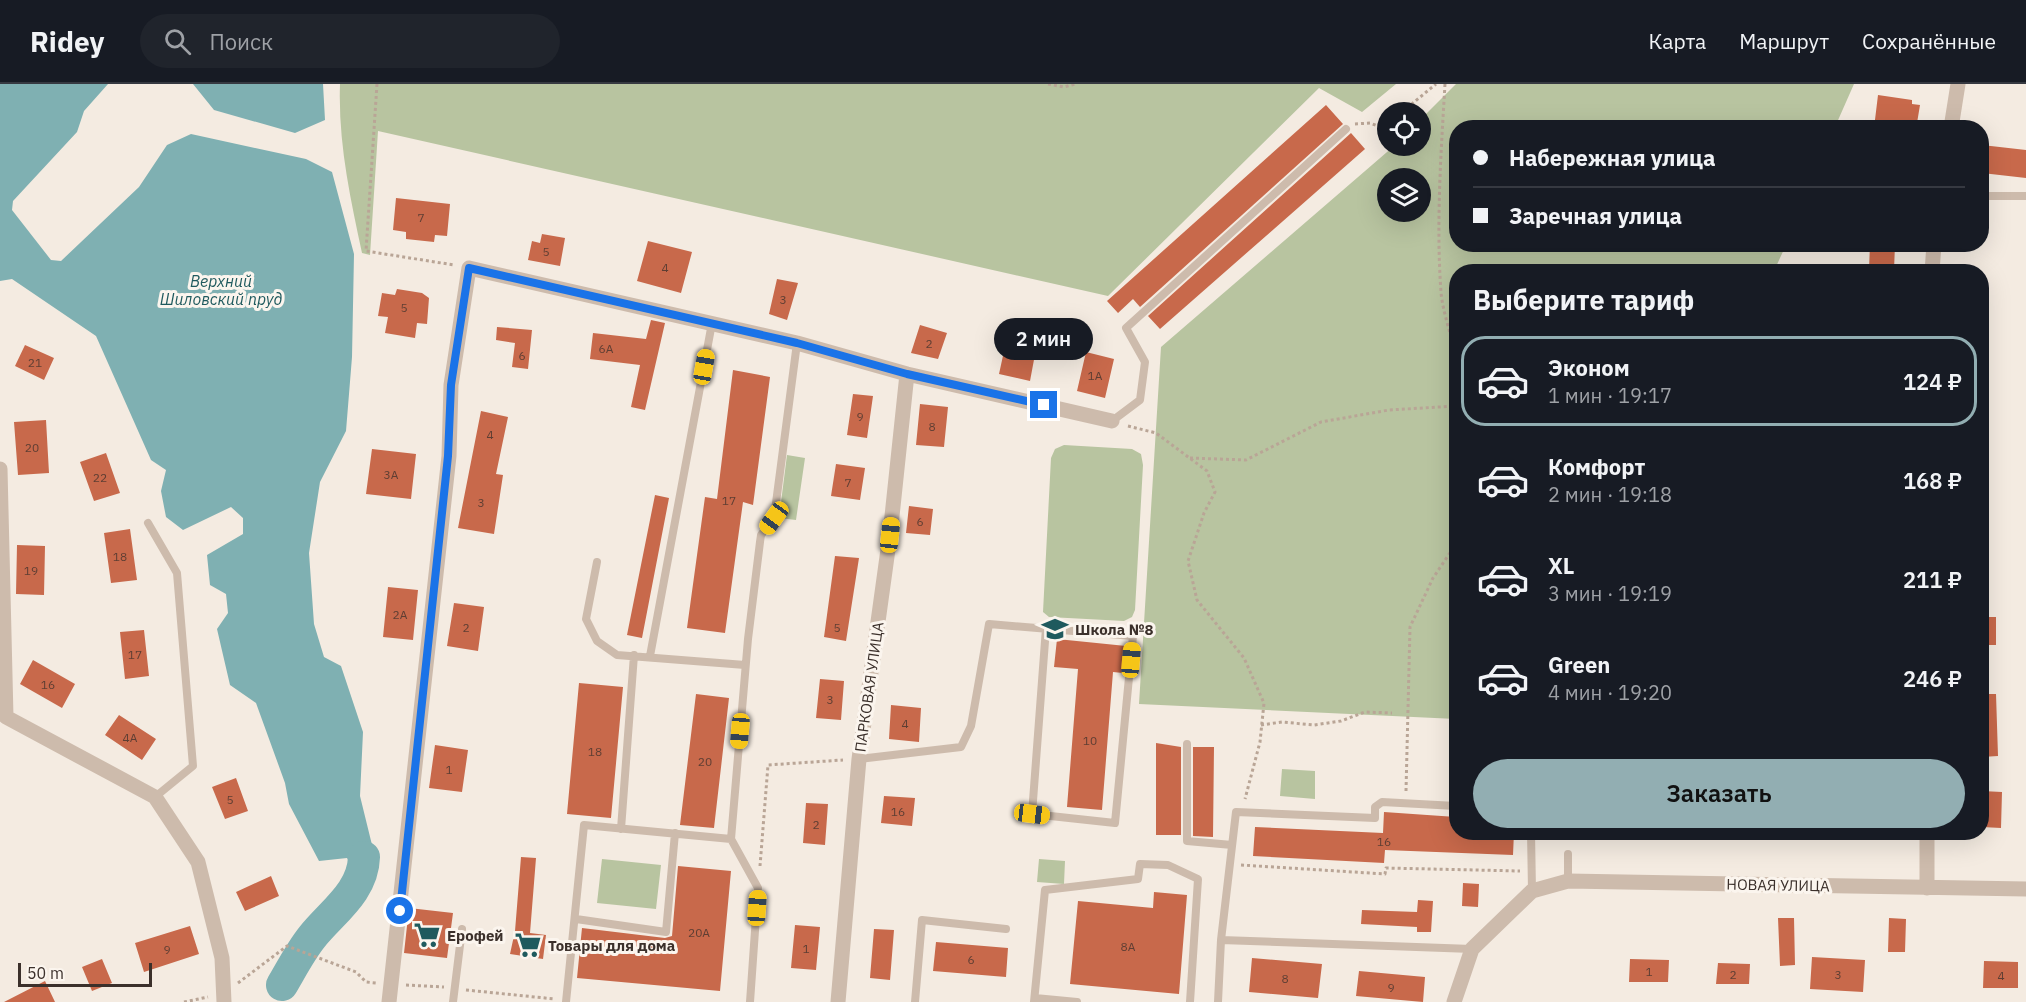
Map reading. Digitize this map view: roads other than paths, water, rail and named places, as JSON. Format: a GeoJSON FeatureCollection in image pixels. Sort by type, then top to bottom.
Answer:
{"type":"FeatureCollection","features":[{"type":"Feature","properties":{"kind":"street"},"geometry":{"type":"LineString","coordinates":[[1952,120],[1958,84]]}},
{"type":"Feature","properties":{"kind":"street"},"geometry":{"type":"LineString","coordinates":[[389,1002],[448,456],[451,385],[469,268],[797,343],[907,374],[1112,421]]}},
{"type":"Feature","properties":{"kind":"street","name":"ПАРКОВАЯ УЛИЦА"},"geometry":{"type":"LineString","coordinates":[[838,1002],[860,759],[890,535],[907,374]]}},
{"type":"Feature","properties":{"kind":"street"},"geometry":{"type":"LineString","coordinates":[[0,469],[3,714],[154,797],[198,862],[222,958],[224,998]]}},
{"type":"Feature","properties":{"kind":"street"},"geometry":{"type":"LineString","coordinates":[[1927,888],[1928,840]]}},
{"type":"Feature","properties":{"kind":"street","name":"НОВАЯ УЛИЦА"},"geometry":{"type":"LineString","coordinates":[[1532,891],[1568,881],[2026,889]]}},
{"type":"Feature","properties":{"kind":"street"},"geometry":{"type":"LineString","coordinates":[[1454,1002],[1472,949],[1532,891]]}},
{"type":"Feature","properties":{"kind":"lane"},"geometry":{"type":"LineString","coordinates":[[1112,421],[1140,400],[1145,362],[1126,327],[1346,129]]}},
{"type":"Feature","properties":{"kind":"lane"},"geometry":{"type":"LineString","coordinates":[[1989,196],[2026,196]]}},
{"type":"Feature","properties":{"kind":"lane"},"geometry":{"type":"LineString","coordinates":[[650,656],[712,323]]}},
{"type":"Feature","properties":{"kind":"lane"},"geometry":{"type":"LineString","coordinates":[[750,1002],[758,888],[731,839],[745,665],[761,535],[774,518],[797,343]]}},
{"type":"Feature","properties":{"kind":"lane"},"geometry":{"type":"LineString","coordinates":[[148,524],[177,573],[193,766],[154,797]]}},
{"type":"Feature","properties":{"kind":"lane"},"geometry":{"type":"LineString","coordinates":[[597,562],[586,619],[597,641],[617,655],[745,665]]}},
{"type":"Feature","properties":{"kind":"lane"},"geometry":{"type":"LineString","coordinates":[[860,759],[961,747],[971,726],[989,624],[1046,628],[1133,636],[1115,823],[1032,814],[1046,628]]}},
{"type":"Feature","properties":{"kind":"lane"},"geometry":{"type":"LineString","coordinates":[[621,829],[634,655]]}},
{"type":"Feature","properties":{"kind":"lane"},"geometry":{"type":"LineString","coordinates":[[1187,744],[1187,841],[1232,845]]}},
{"type":"Feature","properties":{"kind":"lane"},"geometry":{"type":"LineString","coordinates":[[1218,1002],[1221,940],[1236,812],[1375,818],[1375,807],[1382,802],[1449,806]]}},
{"type":"Feature","properties":{"kind":"lane"},"geometry":{"type":"LineString","coordinates":[[566,1002],[584,825],[731,839]]}},
{"type":"Feature","properties":{"kind":"lane"},"geometry":{"type":"LineString","coordinates":[[576,919],[666,932],[675,833]]}},
{"type":"Feature","properties":{"kind":"lane"},"geometry":{"type":"LineString","coordinates":[[1531,840],[1532,891]]}},
{"type":"Feature","properties":{"kind":"lane"},"geometry":{"type":"LineString","coordinates":[[1568,854],[1568,881]]}},
{"type":"Feature","properties":{"kind":"lane"},"geometry":{"type":"LineString","coordinates":[[1077,1002],[1034,1000],[1045,890],[1138,879],[1140,864],[1168,865],[1198,879],[1190,1002]]}},
{"type":"Feature","properties":{"kind":"lane"},"geometry":{"type":"LineString","coordinates":[[915,1002],[922,920],[1006,928]]}},
{"type":"Feature","properties":{"kind":"lane"},"geometry":{"type":"LineString","coordinates":[[453,1002],[462,929]]}},
{"type":"Feature","properties":{"kind":"lane"},"geometry":{"type":"LineString","coordinates":[[1221,940],[1472,949]]}},
{"type":"Feature","properties":{"kind":"water","name":"Верхний Шиловский пруд"},"geometry":{"type":"Polygon","coordinates":[[[0,84],[108,84],[84,111],[77,132],[13,201],[12,210],[51,260],[61,261],[139,187],[167,145],[191,134],[306,159],[332,172],[354,254],[352,357],[346,431],[320,482],[309,553],[314,624],[324,657],[341,666],[363,732],[360,796],[373,849],[366,892],[350,896],[355,872],[347,858],[319,861],[289,804],[285,783],[256,703],[230,685],[217,629],[228,613],[226,594],[210,585],[207,555],[243,534],[243,518],[231,507],[183,530],[166,517],[161,491],[166,470],[151,460],[96,336],[12,279],[0,281],[0,84]]]}},
{"type":"Feature","properties":{"kind":"water"},"geometry":{"type":"Polygon","coordinates":[[[193,84],[323,84],[325,120],[295,133],[214,110],[193,84]]]}},
{"type":"Feature","properties":{"kind":"waterway"},"geometry":{"type":"LineString","coordinates":[[282,985],[308,943],[352,891],[358,881],[364,857]]}},
{"type":"Feature","properties":{"kind":"place","name":"Школа №8"},"geometry":{"type":"Point","coordinates":[1055,629]}},
{"type":"Feature","properties":{"kind":"place","name":"Ерофей"},"geometry":{"type":"Point","coordinates":[427,935]}},
{"type":"Feature","properties":{"kind":"place","name":"Товары для дома"},"geometry":{"type":"Point","coordinates":[528,945]}}]}
